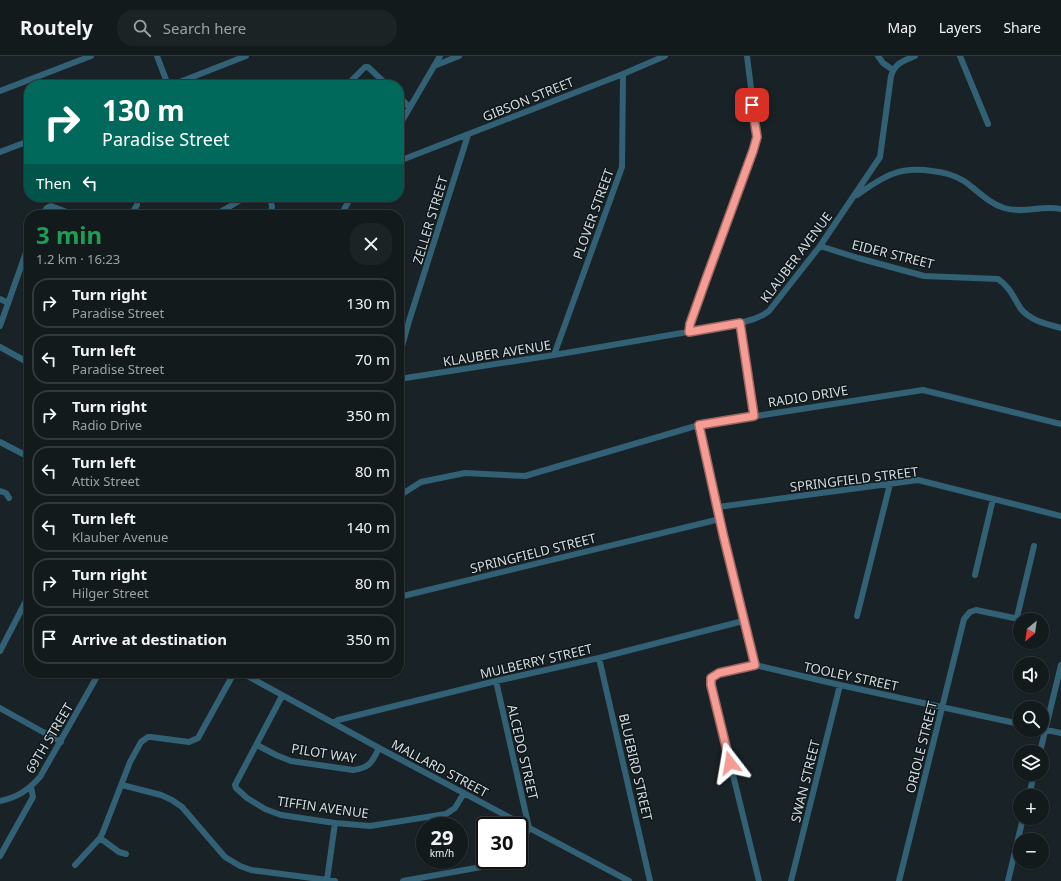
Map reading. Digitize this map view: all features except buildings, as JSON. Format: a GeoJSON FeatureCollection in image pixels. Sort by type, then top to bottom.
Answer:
{"type":"FeatureCollection","features":[{"type":"Feature","properties":{"kind":"street"},"geometry":{"type":"LineString","coordinates":[[29,80],[91,56]]}},
{"type":"Feature","properties":{"kind":"street"},"geometry":{"type":"LineString","coordinates":[[157,56],[166,80]]}},
{"type":"Feature","properties":{"kind":"street"},"geometry":{"type":"LineString","coordinates":[[185,80],[246,56]]}},
{"type":"Feature","properties":{"kind":"street"},"geometry":{"type":"LineString","coordinates":[[404,117],[440,56]]}},
{"type":"Feature","properties":{"kind":"street"},"geometry":{"type":"LineString","coordinates":[[434,66],[459,56]]}},
{"type":"Feature","properties":{"kind":"street","name":"GIBSON STREET"},"geometry":{"type":"LineString","coordinates":[[404,159],[623,74],[665,56]]}},
{"type":"Feature","properties":{"kind":"street"},"geometry":{"type":"LineString","coordinates":[[689,332],[690,324],[757,137],[747,56]]}},
{"type":"Feature","properties":{"kind":"street"},"geometry":{"type":"LineString","coordinates":[[878,56],[883,63],[893,70],[898,63],[915,56]]}},
{"type":"Feature","properties":{"kind":"street"},"geometry":{"type":"LineString","coordinates":[[960,56],[988,124]]}},
{"type":"Feature","properties":{"kind":"street"},"geometry":{"type":"LineString","coordinates":[[352,80],[365,67],[368,67],[382,80]]}},
{"type":"Feature","properties":{"kind":"street","name":"KLAUBER AVENUE"},"geometry":{"type":"LineString","coordinates":[[404,378],[689,332],[740,323],[763,316],[769,311],[820,246],[880,157],[893,70]]}},
{"type":"Feature","properties":{"kind":"street","name":"PLOVER STREET"},"geometry":{"type":"LineString","coordinates":[[554,355],[622,167],[623,74]]}},
{"type":"Feature","properties":{"kind":"street"},"geometry":{"type":"LineString","coordinates":[[0,91],[24,82]]}},
{"type":"Feature","properties":{"kind":"street"},"geometry":{"type":"LineString","coordinates":[[404,101],[410,106]]}},
{"type":"Feature","properties":{"kind":"street","name":"ZELLER STREET"},"geometry":{"type":"LineString","coordinates":[[404,339],[468,135]]}},
{"type":"Feature","properties":{"kind":"street"},"geometry":{"type":"LineString","coordinates":[[0,152],[24,143]]}},
{"type":"Feature","properties":{"kind":"street"},"geometry":{"type":"LineString","coordinates":[[848,204],[856,196],[882,178],[898,171],[918,169],[951,174],[975,189],[988,201],[1002,208],[1024,211],[1043,207],[1061,209]]}},
{"type":"Feature","properties":{"kind":"street"},"geometry":{"type":"LineString","coordinates":[[224,210],[238,202]]}},
{"type":"Feature","properties":{"kind":"street"},"geometry":{"type":"LineString","coordinates":[[46,210],[51,206],[62,210]]}},
{"type":"Feature","properties":{"kind":"street","name":"EIDER STREET"},"geometry":{"type":"LineString","coordinates":[[820,246],[924,276],[998,279],[1007,285],[1022,310],[1030,317],[1061,328]]}},
{"type":"Feature","properties":{"kind":"street"},"geometry":{"type":"LineString","coordinates":[[0,326],[24,258]]}},
{"type":"Feature","properties":{"kind":"street"},"geometry":{"type":"LineString","coordinates":[[0,299],[8,303]]}},
{"type":"Feature","properties":{"kind":"street"},"geometry":{"type":"LineString","coordinates":[[740,323],[754,416]]}},
{"type":"Feature","properties":{"kind":"street"},"geometry":{"type":"LineString","coordinates":[[0,347],[24,360]]}},
{"type":"Feature","properties":{"kind":"street","name":"RADIO DRIVE"},"geometry":{"type":"LineString","coordinates":[[404,493],[422,482],[465,473],[525,476],[699,425],[923,390],[1061,424]]}},
{"type":"Feature","properties":{"kind":"street"},"geometry":{"type":"LineString","coordinates":[[699,425],[755,665],[719,673],[711,678],[711,685],[759,881]]}},
{"type":"Feature","properties":{"kind":"street"},"geometry":{"type":"LineString","coordinates":[[0,442],[24,454]]}},
{"type":"Feature","properties":{"kind":"street","name":"SPRINGFIELD STREET"},"geometry":{"type":"LineString","coordinates":[[718,507],[918,480],[1061,516]]}},
{"type":"Feature","properties":{"kind":"street"},"geometry":{"type":"LineString","coordinates":[[857,616],[890,484]]}},
{"type":"Feature","properties":{"kind":"street"},"geometry":{"type":"LineString","coordinates":[[0,491],[6,493],[9,498]]}},
{"type":"Feature","properties":{"kind":"street"},"geometry":{"type":"LineString","coordinates":[[975,575],[994,499]]}},
{"type":"Feature","properties":{"kind":"street","name":"SPRINGFIELD STREET"},"geometry":{"type":"LineString","coordinates":[[404,596],[720,519]]}},
{"type":"Feature","properties":{"kind":"street","name":"ORIOLE STREET"},"geometry":{"type":"LineString","coordinates":[[899,881],[964,619],[970,612],[976,610],[1014,618],[1017,617],[1034,546]]}},
{"type":"Feature","properties":{"kind":"street"},"geometry":{"type":"LineString","coordinates":[[0,651],[24,605]]}},
{"type":"Feature","properties":{"kind":"street","name":"MULBERRY STREET"},"geometry":{"type":"LineString","coordinates":[[333,723],[338,720],[496,681],[599,658],[744,622]]}},
{"type":"Feature","properties":{"kind":"street","name":"BLUEBIRD STREET"},"geometry":{"type":"LineString","coordinates":[[599,658],[650,881]]}},
{"type":"Feature","properties":{"kind":"street","name":"TOOLEY STREET"},"geometry":{"type":"LineString","coordinates":[[755,665],[1013,722]]}},
{"type":"Feature","properties":{"kind":"street"},"geometry":{"type":"LineString","coordinates":[[1049,710],[1061,665]]}},
{"type":"Feature","properties":{"kind":"street","name":"69TH STREET"},"geometry":{"type":"LineString","coordinates":[[0,856],[33,797],[31,787],[40,777],[61,742],[96,678]]}},
{"type":"Feature","properties":{"kind":"street"},"geometry":{"type":"LineString","coordinates":[[75,865],[100,838],[130,762],[141,742],[148,737],[189,742],[198,738],[231,678]]}},
{"type":"Feature","properties":{"kind":"street","name":"MALLARD STREET"},"geometry":{"type":"LineString","coordinates":[[251,678],[629,881]]}},
{"type":"Feature","properties":{"kind":"street","name":"ALCEDO STREET"},"geometry":{"type":"LineString","coordinates":[[496,681],[529,828]]}},
{"type":"Feature","properties":{"kind":"street","name":"SWAN STREET"},"geometry":{"type":"LineString","coordinates":[[791,881],[840,685]]}},
{"type":"Feature","properties":{"kind":"street"},"geometry":{"type":"LineString","coordinates":[[257,745],[282,696]]}},
{"type":"Feature","properties":{"kind":"street"},"geometry":{"type":"LineString","coordinates":[[0,708],[61,742]]}},
{"type":"Feature","properties":{"kind":"street"},"geometry":{"type":"LineString","coordinates":[[1049,730],[1061,733]]}},
{"type":"Feature","properties":{"kind":"street","name":"PILOT WAY"},"geometry":{"type":"LineString","coordinates":[[257,745],[291,761],[354,770],[361,769],[369,765],[379,748]]}},
{"type":"Feature","properties":{"kind":"street","name":"TIFFIN AVENUE"},"geometry":{"type":"LineString","coordinates":[[257,745],[235,785],[236,788],[253,802],[265,809],[281,814],[370,826],[446,814],[455,808],[464,793]]}},
{"type":"Feature","properties":{"kind":"street"},"geometry":{"type":"LineString","coordinates":[[122,785],[172,800],[182,807],[225,857],[240,866],[251,870],[335,881]]}},
{"type":"Feature","properties":{"kind":"street"},"geometry":{"type":"LineString","coordinates":[[0,801],[15,797],[31,787]]}},
{"type":"Feature","properties":{"kind":"street"},"geometry":{"type":"LineString","coordinates":[[327,880],[335,822]]}},
{"type":"Feature","properties":{"kind":"street"},"geometry":{"type":"LineString","coordinates":[[1008,881],[1021,825]]}},
{"type":"Feature","properties":{"kind":"street"},"geometry":{"type":"LineString","coordinates":[[100,838],[119,852],[126,854]]}},
{"type":"Feature","properties":{"kind":"street"},"geometry":{"type":"LineString","coordinates":[[403,881],[476,868]]}},
{"type":"Feature","properties":{"kind":"route"},"geometry":{"type":"LineString","coordinates":[[730,763],[711,685],[711,678],[719,673],[755,665],[723,534],[699,425],[754,416],[740,323],[689,332],[690,324],[757,137],[752,105]]}}]}
